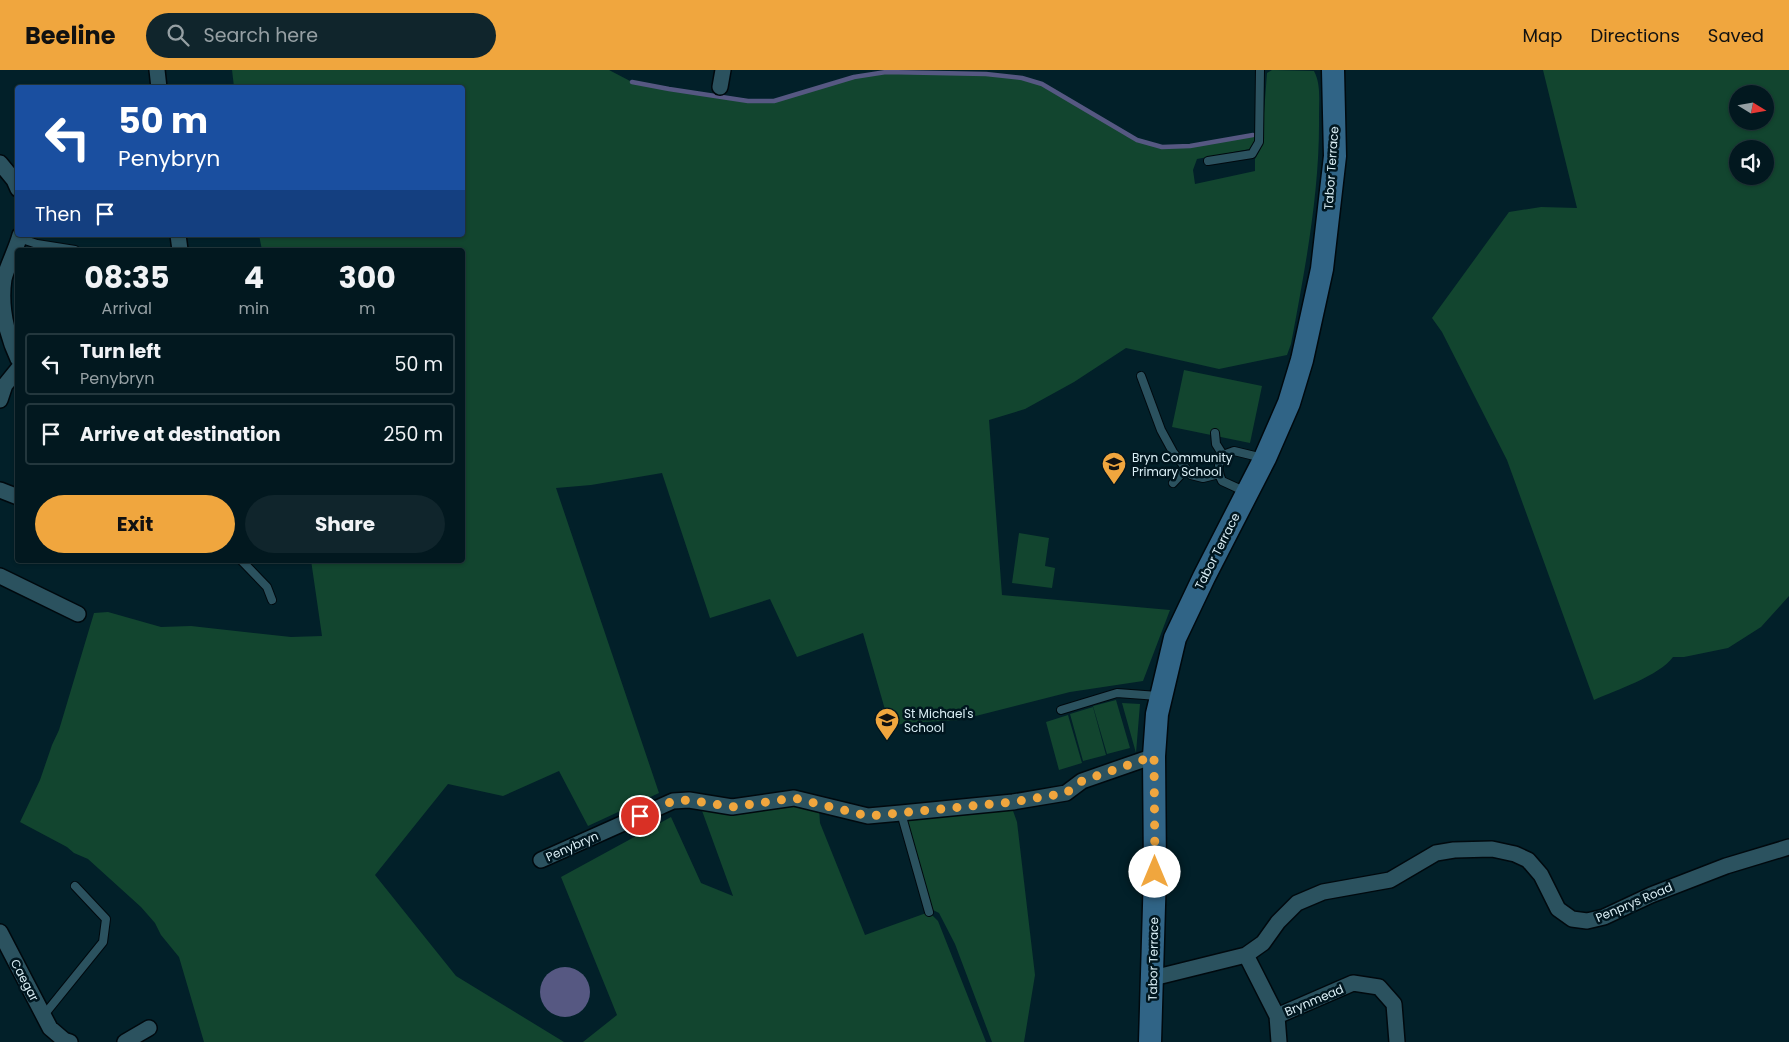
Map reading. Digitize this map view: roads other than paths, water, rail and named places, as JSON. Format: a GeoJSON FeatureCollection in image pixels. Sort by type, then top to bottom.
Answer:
{"type":"FeatureCollection","features":[{"type":"Feature","properties":{"kind":"main road","name":"Tabor Terrace"},"geometry":{"type":"LineString","coordinates":[[1150,1042],[1155,872],[1154,756],[1160,697],[1178,632],[1204,577],[1266,458],[1289,403],[1302,360],[1322,269],[1334,156],[1333,70]]}},
{"type":"Feature","properties":{"kind":"street"},"geometry":{"type":"LineString","coordinates":[[157,70],[159,85]]}},
{"type":"Feature","properties":{"kind":"street"},"geometry":{"type":"LineString","coordinates":[[720,87],[723,70]]}},
{"type":"Feature","properties":{"kind":"street"},"geometry":{"type":"LineString","coordinates":[[0,163],[15,182]]}},
{"type":"Feature","properties":{"kind":"street"},"geometry":{"type":"LineString","coordinates":[[15,353],[7,336],[3,309],[3,282],[19,237]]}},
{"type":"Feature","properties":{"kind":"street"},"geometry":{"type":"LineString","coordinates":[[0,400],[5,385],[15,373]]}},
{"type":"Feature","properties":{"kind":"street"},"geometry":{"type":"LineString","coordinates":[[0,490],[15,496]]}},
{"type":"Feature","properties":{"kind":"street"},"geometry":{"type":"LineString","coordinates":[[0,576],[78,614]]}},
{"type":"Feature","properties":{"kind":"street","name":"Penybryn"},"geometry":{"type":"LineString","coordinates":[[541,860],[673,801],[689,800],[732,807],[794,798],[868,816],[901,813],[1013,802],[1066,793],[1082,781],[1154,756]]}},
{"type":"Feature","properties":{"kind":"street","name":"Penprys Road"},"geometry":{"type":"LineString","coordinates":[[1153,978],[1246,955],[1263,943],[1278,922],[1297,902],[1323,892],[1390,880],[1436,853],[1454,850],[1492,849],[1515,854],[1528,860],[1541,875],[1558,908],[1572,919],[1587,922],[1604,917],[1651,895],[1726,866],[1789,846]]}},
{"type":"Feature","properties":{"kind":"street","name":"Caegar"},"geometry":{"type":"LineString","coordinates":[[0,932],[47,1022]]}},
{"type":"Feature","properties":{"kind":"street","name":"Brynmead"},"geometry":{"type":"LineString","coordinates":[[1246,955],[1277,1016],[1279,1042]]}},
{"type":"Feature","properties":{"kind":"street","name":"Brynmead"},"geometry":{"type":"LineString","coordinates":[[1277,1016],[1353,983],[1379,987],[1394,1004],[1397,1042]]}},
{"type":"Feature","properties":{"kind":"street"},"geometry":{"type":"LineString","coordinates":[[47,1022],[64,1040],[70,1042]]}},
{"type":"Feature","properties":{"kind":"street"},"geometry":{"type":"LineString","coordinates":[[125,1042],[149,1028]]}},
{"type":"Feature","properties":{"kind":"lane"},"geometry":{"type":"LineString","coordinates":[[1208,161],[1252,154],[1259,142],[1260,70]]}},
{"type":"Feature","properties":{"kind":"lane"},"geometry":{"type":"LineString","coordinates":[[21,237],[37,244],[62,248]]}},
{"type":"Feature","properties":{"kind":"lane"},"geometry":{"type":"LineString","coordinates":[[1141,376],[1161,430],[1173,452],[1186,469],[1191,475],[1203,478],[1218,474]]}},
{"type":"Feature","properties":{"kind":"lane"},"geometry":{"type":"LineString","coordinates":[[1216,433],[1216,444],[1223,455]]}},
{"type":"Feature","properties":{"kind":"lane"},"geometry":{"type":"LineString","coordinates":[[1248,493],[1222,481],[1218,474],[1219,464],[1223,455],[1234,451],[1266,458]]}},
{"type":"Feature","properties":{"kind":"lane"},"geometry":{"type":"LineString","coordinates":[[1173,483],[1186,469]]}},
{"type":"Feature","properties":{"kind":"lane"},"geometry":{"type":"LineString","coordinates":[[244,563],[267,587],[272,600]]}},
{"type":"Feature","properties":{"kind":"lane"},"geometry":{"type":"LineString","coordinates":[[1061,710],[1116,693],[1160,697]]}},
{"type":"Feature","properties":{"kind":"lane"},"geometry":{"type":"LineString","coordinates":[[901,813],[929,912]]}},
{"type":"Feature","properties":{"kind":"lane"},"geometry":{"type":"LineString","coordinates":[[47,1022],[103,942],[106,919],[75,886]]}},
{"type":"Feature","properties":{"kind":"water"},"geometry":{"type":"Polygon","coordinates":[[[560,967],[570,967],[583,974],[590,987],[590,997],[583,1010],[570,1017],[560,1017],[551,1013],[544,1006],[540,997],[540,987],[544,978],[551,971],[560,967]]]}},
{"type":"Feature","properties":{"kind":"waterway"},"geometry":{"type":"LineString","coordinates":[[632,82],[748,101],[774,101],[854,77],[886,72],[986,74],[1022,78],[1042,84],[1137,140],[1162,147],[1190,146],[1253,135]]}},
{"type":"Feature","properties":{"kind":"place","name":"Bryn Community Primary School"},"geometry":{"type":"Point","coordinates":[1114,485]}},
{"type":"Feature","properties":{"kind":"place","name":"St Michael's School"},"geometry":{"type":"Point","coordinates":[887,741]}}]}
